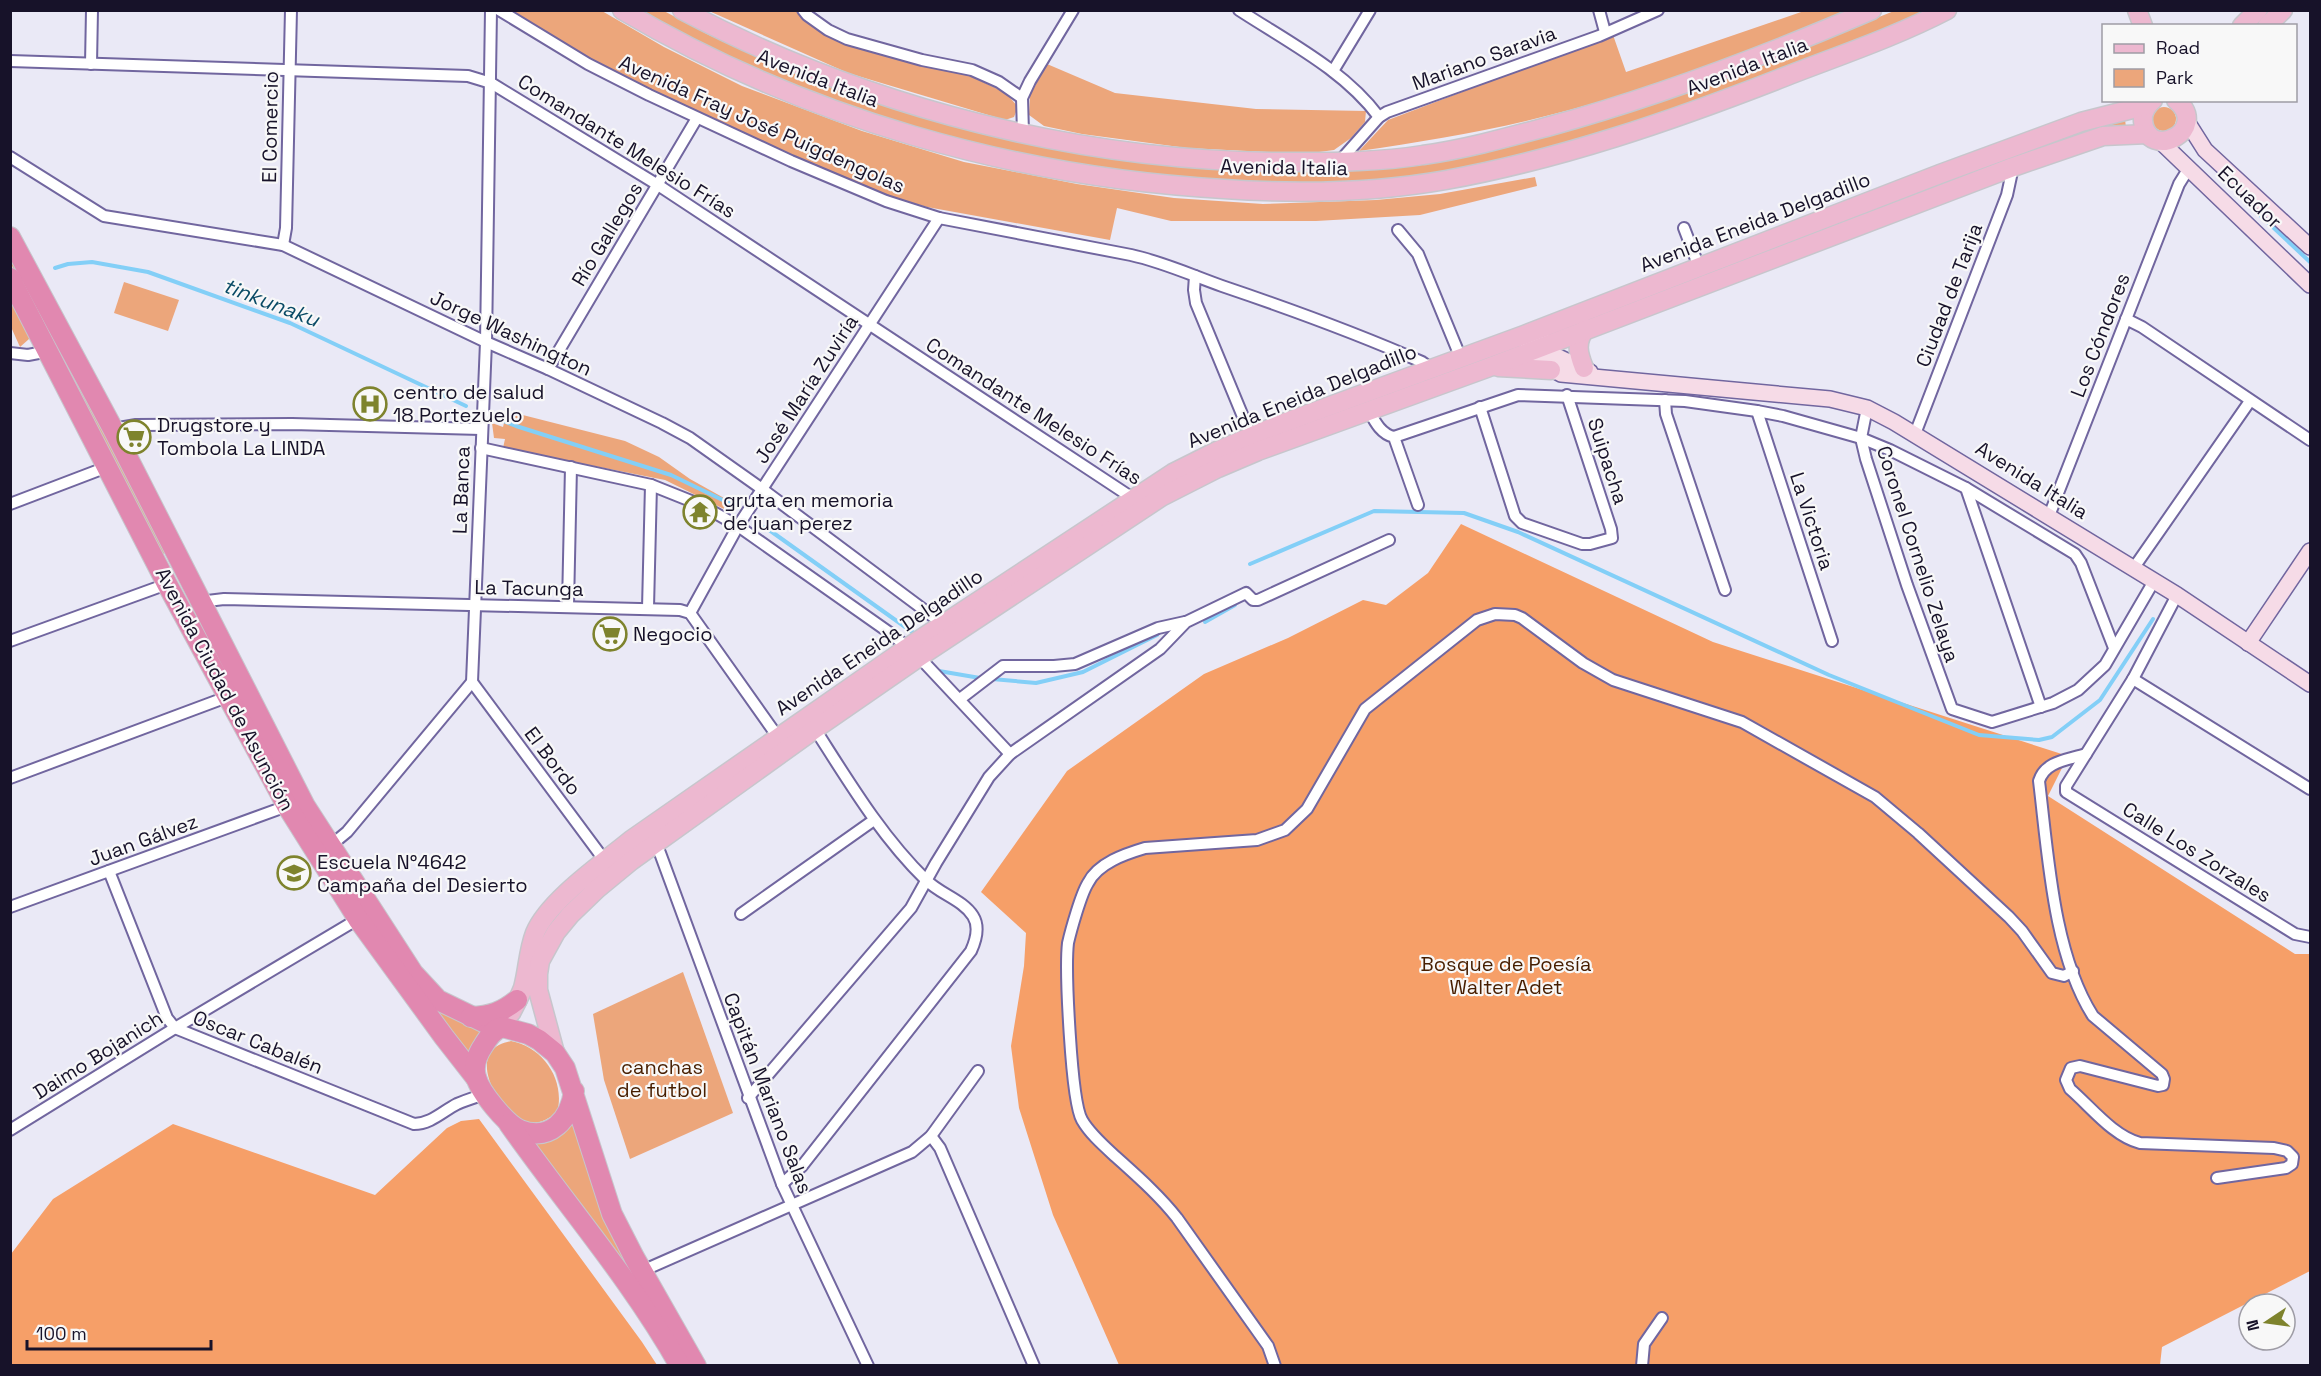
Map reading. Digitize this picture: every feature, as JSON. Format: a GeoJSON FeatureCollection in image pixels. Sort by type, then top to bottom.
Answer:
{"type":"FeatureCollection","features":[{"type":"Feature","properties":{"kind":"highway","name":"Avenida Ciudad de Asunción"},"geometry":{"type":"LineString","coordinates":[[10,237],[112,429],[305,806],[419,981],[438,1000],[471,1017],[500,1028]]}},
{"type":"Feature","properties":{"kind":"highway","name":"Avenida Ciudad de Asunción"},"geometry":{"type":"LineString","coordinates":[[10,278],[167,584],[287,806],[358,919],[481,1086]]}},
{"type":"Feature","properties":{"kind":"highway"},"geometry":{"type":"LineString","coordinates":[[471,1017],[492,1015],[503,1011],[517,1000]]}},
{"type":"Feature","properties":{"kind":"highway"},"geometry":{"type":"LineString","coordinates":[[680,1365],[657,1324],[630,1284],[481,1086],[476,1061],[491,1034],[500,1028],[528,1034],[555,1053],[565,1068],[612,1214],[696,1365]]}},
{"type":"Feature","properties":{"kind":"highway"},"geometry":{"type":"LineString","coordinates":[[506,1120],[519,1129],[531,1132],[550,1130],[566,1118],[572,1107],[574,1091]]}},
{"type":"Feature","properties":{"kind":"main road","name":"Avenida Italia"},"geometry":{"type":"LineString","coordinates":[[622,10],[675,41],[768,84],[817,105],[903,133],[1024,163],[1125,181],[1198,188],[1286,191],[1374,189],[1410,185],[1479,173],[1574,150],[1761,86],[1882,39],[1947,10]]}},
{"type":"Feature","properties":{"kind":"main road","name":"Avenida Italia"},"geometry":{"type":"LineString","coordinates":[[682,10],[772,54],[937,111],[1023,133],[1130,152],[1258,162],[1393,159],[1427,155],[1516,135],[1685,84],[1872,10]]}},
{"type":"Feature","properties":{"kind":"main road"},"geometry":{"type":"LineString","coordinates":[[2244,24],[2258,10]]}},
{"type":"Feature","properties":{"kind":"main road"},"geometry":{"type":"LineString","coordinates":[[2269,24],[2283,10]]}},
{"type":"Feature","properties":{"kind":"main road"},"geometry":{"type":"LineString","coordinates":[[2150,103],[2143,116],[2145,128],[2154,137],[2172,140],[2178,136],[2182,132],[2185,109]]}},
{"type":"Feature","properties":{"kind":"main road","name":"Avenida Eneida Delgadillo"},"geometry":{"type":"LineString","coordinates":[[1139,502],[1218,468],[1369,411],[1465,367],[1534,340],[1699,267],[2081,122],[2150,103]]}},
{"type":"Feature","properties":{"kind":"main road","name":"Ecuador"},"geometry":{"type":"LineString","coordinates":[[2185,109],[2205,150],[2310,246]]}},
{"type":"Feature","properties":{"kind":"main road","name":"Avenida Eneida Delgadillo"},"geometry":{"type":"LineString","coordinates":[[500,1028],[522,990],[530,950],[539,925],[554,906],[605,861],[651,837],[782,743],[1139,502],[1192,463],[1251,436],[1432,369],[1487,368],[1534,340],[1586,328],[2013,167],[2103,136],[2154,137]]}},
{"type":"Feature","properties":{"kind":"main road","name":"Ecuador"},"geometry":{"type":"LineString","coordinates":[[2154,137],[2310,285]]}},
{"type":"Feature","properties":{"kind":"main road"},"geometry":{"type":"LineString","coordinates":[[1586,328],[1578,344],[1590,372]]}},
{"type":"Feature","properties":{"kind":"main road","name":"Avenida Italia"},"geometry":{"type":"LineString","coordinates":[[1534,340],[1564,360],[1590,372]]}},
{"type":"Feature","properties":{"kind":"main road"},"geometry":{"type":"LineString","coordinates":[[1534,340],[1551,370]]}},
{"type":"Feature","properties":{"kind":"main road"},"geometry":{"type":"LineString","coordinates":[[1487,368],[1551,370]]}},
{"type":"Feature","properties":{"kind":"main road","name":"Avenida Italia"},"geometry":{"type":"LineString","coordinates":[[1551,370],[1561,374],[1590,372],[1830,399],[1867,408],[1915,434],[2177,595],[2310,684]]}},
{"type":"Feature","properties":{"kind":"main road"},"geometry":{"type":"LineString","coordinates":[[2248,644],[2310,551]]}},
{"type":"Feature","properties":{"kind":"main road","name":"Avenida Eneida Delgadillo"},"geometry":{"type":"LineString","coordinates":[[782,743],[815,729],[913,653]]}},
{"type":"Feature","properties":{"kind":"main road","name":"Avenida Eneida Delgadillo"},"geometry":{"type":"LineString","coordinates":[[555,1053],[538,990],[537,974],[547,946],[570,915],[651,837]]}},
{"type":"Feature","properties":{"kind":"street"},"geometry":{"type":"LineString","coordinates":[[91,64],[92,10]]}},
{"type":"Feature","properties":{"kind":"street","name":"El Comercio"},"geometry":{"type":"LineString","coordinates":[[283,245],[286,228],[291,10]]}},
{"type":"Feature","properties":{"kind":"street","name":"La Banca"},"geometry":{"type":"LineString","coordinates":[[472,682],[486,342],[491,83],[490,10]]}},
{"type":"Feature","properties":{"kind":"street","name":"Avenida Fray José Puigdengolas"},"geometry":{"type":"LineString","coordinates":[[499,10],[588,64],[697,118],[876,197],[939,218],[1149,259],[1347,329],[1422,362],[1432,369]]}},
{"type":"Feature","properties":{"kind":"street"},"geometry":{"type":"LineString","coordinates":[[803,10],[837,34],[922,60],[972,70],[999,82],[1022,98]]}},
{"type":"Feature","properties":{"kind":"street"},"geometry":{"type":"LineString","coordinates":[[1023,133],[1022,98],[1073,10]]}},
{"type":"Feature","properties":{"kind":"street"},"geometry":{"type":"LineString","coordinates":[[1239,10],[1332,71],[1365,98],[1379,117]]}},
{"type":"Feature","properties":{"kind":"street"},"geometry":{"type":"LineString","coordinates":[[1332,71],[1370,10]]}},
{"type":"Feature","properties":{"kind":"street"},"geometry":{"type":"LineString","coordinates":[[1599,10],[1605,32]]}},
{"type":"Feature","properties":{"kind":"street","name":"Mariano Saravia"},"geometry":{"type":"LineString","coordinates":[[1338,162],[1379,117],[1387,112],[1605,32],[1658,10]]}},
{"type":"Feature","properties":{"kind":"street","name":"Comandante Melesio Frías"},"geometry":{"type":"LineString","coordinates":[[10,61],[468,76],[491,83],[658,185],[1139,502]]}},
{"type":"Feature","properties":{"kind":"street","name":"Río Gallegos"},"geometry":{"type":"LineString","coordinates":[[548,369],[697,118]]}},
{"type":"Feature","properties":{"kind":"street","name":"Jorge Washington"},"geometry":{"type":"LineString","coordinates":[[10,157],[104,216],[283,245],[676,430],[762,489],[949,629]]}},
{"type":"Feature","properties":{"kind":"street","name":"Ciudad de Tarija"},"geometry":{"type":"LineString","coordinates":[[1915,434],[2007,195],[2013,167]]}},
{"type":"Feature","properties":{"kind":"street","name":"Los Cóndores"},"geometry":{"type":"LineString","coordinates":[[2049,516],[2179,184],[2189,168]]}},
{"type":"Feature","properties":{"kind":"street","name":"José María Zuviría"},"geometry":{"type":"LineString","coordinates":[[690,613],[738,526],[939,218]]}},
{"type":"Feature","properties":{"kind":"street"},"geometry":{"type":"LineString","coordinates":[[1684,228],[1699,267]]}},
{"type":"Feature","properties":{"kind":"street"},"geometry":{"type":"LineString","coordinates":[[1398,230],[1418,254],[1465,367]]}},
{"type":"Feature","properties":{"kind":"street"},"geometry":{"type":"LineString","coordinates":[[1195,276],[1196,303],[1251,436]]}},
{"type":"Feature","properties":{"kind":"street"},"geometry":{"type":"LineString","coordinates":[[2126,319],[2142,327],[2310,440]]}},
{"type":"Feature","properties":{"kind":"street"},"geometry":{"type":"LineString","coordinates":[[10,353],[28,355],[49,351]]}},
{"type":"Feature","properties":{"kind":"street"},"geometry":{"type":"LineString","coordinates":[[1369,411],[1379,428],[1387,435],[1394,437],[1518,394],[1665,400],[1783,416],[1861,438],[1935,470],[2074,554],[2081,563],[2114,648]]}},
{"type":"Feature","properties":{"kind":"street","name":"Suipacha"},"geometry":{"type":"LineString","coordinates":[[1480,407],[1515,516],[1521,524],[1582,544],[1590,544],[1612,538],[1568,395]]}},
{"type":"Feature","properties":{"kind":"street"},"geometry":{"type":"LineString","coordinates":[[1665,400],[1666,414],[1725,590]]}},
{"type":"Feature","properties":{"kind":"street"},"geometry":{"type":"LineString","coordinates":[[2133,569],[2250,401]]}},
{"type":"Feature","properties":{"kind":"street","name":"Coronel Cornelio Zelaya"},"geometry":{"type":"LineString","coordinates":[[1867,408],[1861,438],[1907,585],[1952,709],[1985,722],[1992,722],[2041,707]]}},
{"type":"Feature","properties":{"kind":"street","name":"La Victoria"},"geometry":{"type":"LineString","coordinates":[[1757,411],[1832,641]]}},
{"type":"Feature","properties":{"kind":"street"},"geometry":{"type":"LineString","coordinates":[[112,429],[136,425],[292,424],[481,429]]}},
{"type":"Feature","properties":{"kind":"street"},"geometry":{"type":"LineString","coordinates":[[1394,437],[1418,505]]}},
{"type":"Feature","properties":{"kind":"street"},"geometry":{"type":"LineString","coordinates":[[481,448],[651,485],[701,506],[738,526],[890,633],[960,699],[1010,754]]}},
{"type":"Feature","properties":{"kind":"street"},"geometry":{"type":"LineString","coordinates":[[10,504],[107,467]]}},
{"type":"Feature","properties":{"kind":"street"},"geometry":{"type":"LineString","coordinates":[[568,606],[572,467]]}},
{"type":"Feature","properties":{"kind":"street"},"geometry":{"type":"LineString","coordinates":[[648,608],[651,485]]}},
{"type":"Feature","properties":{"kind":"street"},"geometry":{"type":"LineString","coordinates":[[1966,488],[2041,707],[2062,699],[2087,683],[2105,665],[2154,581]]}},
{"type":"Feature","properties":{"kind":"street"},"geometry":{"type":"LineString","coordinates":[[960,699],[1003,666],[1075,664],[1158,628],[1186,622],[1246,593],[1253,600],[1258,600],[1389,540]]}},
{"type":"Feature","properties":{"kind":"street"},"geometry":{"type":"LineString","coordinates":[[10,641],[167,584]]}},
{"type":"Feature","properties":{"kind":"street"},"geometry":{"type":"LineString","coordinates":[[2177,595],[2133,679],[2086,754],[2049,766],[2042,773],[2039,781],[2054,900],[2073,971],[2086,1005],[2093,1016],[2164,1078],[2163,1085],[2158,1086],[2080,1066],[2071,1068],[2066,1080],[2070,1089],[2121,1135],[2140,1143],[2274,1148],[2287,1151],[2293,1157],[2292,1164],[2286,1168],[2217,1178]]}},
{"type":"Feature","properties":{"kind":"street","name":"La Tacunga"},"geometry":{"type":"LineString","coordinates":[[199,602],[224,599],[568,606],[648,608],[690,613]]}},
{"type":"Feature","properties":{"kind":"street"},"geometry":{"type":"LineString","coordinates":[[690,613],[782,743]]}},
{"type":"Feature","properties":{"kind":"street"},"geometry":{"type":"LineString","coordinates":[[1275,1365],[1268,1346],[1163,1200],[1093,1135],[1081,1119],[1076,1095],[1067,979],[1069,942],[1088,883],[1096,871],[1107,864],[1145,848],[1257,840],[1284,830],[1294,823],[1307,809],[1365,709],[1486,615],[1506,614],[1522,618],[1598,673],[1742,722],[1875,796],[2009,917],[2052,973],[2064,976],[2073,971]]}},
{"type":"Feature","properties":{"kind":"street"},"geometry":{"type":"LineString","coordinates":[[748,1098],[911,908],[989,777],[1010,754],[1160,649],[1186,622]]}},
{"type":"Feature","properties":{"kind":"street"},"geometry":{"type":"LineString","coordinates":[[2133,679],[2310,789]]}},
{"type":"Feature","properties":{"kind":"street"},"geometry":{"type":"LineString","coordinates":[[330,846],[347,832],[472,682]]}},
{"type":"Feature","properties":{"kind":"street","name":"El Bordo"},"geometry":{"type":"LineString","coordinates":[[472,682],[605,861]]}},
{"type":"Feature","properties":{"kind":"street"},"geometry":{"type":"LineString","coordinates":[[10,778],[228,697]]}},
{"type":"Feature","properties":{"kind":"street"},"geometry":{"type":"LineString","coordinates":[[782,1184],[802,1166],[971,951],[977,933],[977,924],[967,908],[927,881],[874,820],[815,729]]}},
{"type":"Feature","properties":{"kind":"street","name":"Calle Los Zorzales"},"geometry":{"type":"LineString","coordinates":[[2086,754],[2066,786],[2066,792],[2295,934],[2310,936]]}},
{"type":"Feature","properties":{"kind":"street","name":"Juan Gálvez"},"geometry":{"type":"LineString","coordinates":[[10,907],[287,806]]}},
{"type":"Feature","properties":{"kind":"street"},"geometry":{"type":"LineString","coordinates":[[741,914],[874,820]]}},
{"type":"Feature","properties":{"kind":"street","name":"Capitán Mariano Salas"},"geometry":{"type":"LineString","coordinates":[[651,837],[782,1184],[868,1365]]}},
{"type":"Feature","properties":{"kind":"street","name":"Oscar Cabalén"},"geometry":{"type":"LineString","coordinates":[[109,871],[167,1018],[175,1028],[414,1124],[432,1120],[481,1086]]}},
{"type":"Feature","properties":{"kind":"street","name":"Daimo Bojanich"},"geometry":{"type":"LineString","coordinates":[[10,1130],[358,919]]}},
{"type":"Feature","properties":{"kind":"street"},"geometry":{"type":"LineString","coordinates":[[642,1271],[912,1152],[931,1136],[978,1071]]}},
{"type":"Feature","properties":{"kind":"street"},"geometry":{"type":"LineString","coordinates":[[931,1136],[940,1148],[1034,1365]]}},
{"type":"Feature","properties":{"kind":"street"},"geometry":{"type":"LineString","coordinates":[[1642,1365],[1644,1344],[1662,1318]]}},
{"type":"Feature","properties":{"kind":"green space"},"geometry":{"type":"Polygon","coordinates":[[[508,11],[602,11],[664,47],[742,86],[862,131],[964,162],[1077,184],[1174,198],[1263,204],[1376,200],[1440,194],[1535,177],[1537,186],[1420,215],[1316,221],[1171,221],[1117,208],[1110,240],[927,207],[875,192],[585,58],[508,11]]]}},
{"type":"Feature","properties":{"kind":"green space"},"geometry":{"type":"Polygon","coordinates":[[[635,11],[664,11],[709,35],[809,78],[935,118],[1056,148],[1383,167],[1791,52],[1894,11],[1933,11],[1646,123],[1485,167],[1337,186],[1247,184],[1146,176],[1030,158],[948,140],[772,79],[635,11]]]}},
{"type":"Feature","properties":{"kind":"green space"},"geometry":{"type":"Polygon","coordinates":[[[709,11],[798,11],[880,53],[970,76],[1006,93],[1018,107],[1014,117],[1005,120],[848,73],[709,11]]]}},
{"type":"Feature","properties":{"kind":"green space"},"geometry":{"type":"Polygon","coordinates":[[[1804,11],[1848,11],[1695,71],[1578,108],[1471,133],[1359,151],[1388,120],[1613,35],[1626,72],[1804,11]]]}},
{"type":"Feature","properties":{"kind":"green space"},"geometry":{"type":"Polygon","coordinates":[[[1047,64],[1115,93],[1256,109],[1366,111],[1365,122],[1351,138],[1334,150],[1304,154],[1187,148],[1082,134],[1044,126],[1029,115],[1030,95],[1047,64]]]}},
{"type":"Feature","properties":{"kind":"green space"},"geometry":{"type":"Polygon","coordinates":[[[2164,107],[2173,110],[2176,119],[2173,128],[2164,131],[2155,128],[2152,119],[2155,110],[2164,107]]]}},
{"type":"Feature","properties":{"kind":"green space"},"geometry":{"type":"Polygon","coordinates":[[[2125,119],[2126,128],[1615,313],[1622,304],[2083,131],[2125,119]]]}},
{"type":"Feature","properties":{"kind":"green space"},"geometry":{"type":"Polygon","coordinates":[[[10,248],[166,553],[162,554],[11,264],[10,248]]]}},
{"type":"Feature","properties":{"kind":"green space"},"geometry":{"type":"Polygon","coordinates":[[[124,282],[179,300],[168,331],[114,313],[124,282]]]}},
{"type":"Feature","properties":{"kind":"green space"},"geometry":{"type":"Polygon","coordinates":[[[10,295],[29,330],[29,339],[20,347],[11,327],[10,295]]]}},
{"type":"Feature","properties":{"kind":"green space"},"geometry":{"type":"Polygon","coordinates":[[[507,411],[625,441],[659,457],[690,479],[733,503],[728,511],[665,480],[503,448],[505,439],[494,438],[492,423],[503,427],[507,411]]]}},
{"type":"Feature","properties":{"kind":"green space","name":"Bosque de Poesía Walter Adet"},"geometry":{"type":"Polygon","coordinates":[[[1461,524],[1713,642],[2068,756],[2048,796],[2295,954],[2310,954],[2310,1271],[2269,1292],[2237,1292],[2237,1308],[2162,1347],[2160,1365],[1119,1365],[1053,1215],[1019,1108],[1011,1046],[1024,966],[1026,933],[981,892],[1067,771],[1204,674],[1288,638],[1363,600],[1386,605],[1428,573],[1461,524]]]}},
{"type":"Feature","properties":{"kind":"green space","name":"canchas de futbol"},"geometry":{"type":"Polygon","coordinates":[[[683,972],[733,1113],[630,1159],[604,1080],[593,1014],[683,972]]]}},
{"type":"Feature","properties":{"kind":"green space"},"geometry":{"type":"Polygon","coordinates":[[[410,973],[485,1024],[472,1053],[466,1053],[410,973]]]}},
{"type":"Feature","properties":{"kind":"green space"},"geometry":{"type":"Polygon","coordinates":[[[511,1041],[533,1050],[542,1058],[555,1077],[559,1101],[557,1113],[545,1120],[531,1123],[513,1114],[504,1106],[491,1084],[487,1062],[490,1053],[497,1046],[511,1041]]]}},
{"type":"Feature","properties":{"kind":"green space"},"geometry":{"type":"Polygon","coordinates":[[[575,1117],[667,1326],[600,1230],[527,1137],[575,1117]]]}},
{"type":"Feature","properties":{"kind":"green space"},"geometry":{"type":"Polygon","coordinates":[[[479,1119],[657,1365],[11,1365],[11,1254],[53,1199],[173,1124],[375,1195],[447,1128],[461,1121],[479,1119]]]}},
{"type":"Feature","properties":{"kind":"waterway"},"geometry":{"type":"LineString","coordinates":[[2245,201],[2310,262]]}},
{"type":"Feature","properties":{"kind":"waterway","name":"tinkunaku"},"geometry":{"type":"LineString","coordinates":[[55,268],[68,264],[92,262],[148,272],[290,323],[466,406]]}},
{"type":"Feature","properties":{"kind":"waterway","name":"tinkunaku"},"geometry":{"type":"LineString","coordinates":[[491,416],[671,475],[735,506]]}},
{"type":"Feature","properties":{"kind":"waterway"},"geometry":{"type":"LineString","coordinates":[[1250,564],[1374,511],[1464,513],[1518,532],[1829,675],[1979,735],[2039,740],[2052,737],[2100,700],[2153,619]]}},
{"type":"Feature","properties":{"kind":"waterway"},"geometry":{"type":"LineString","coordinates":[[765,527],[915,634]]}},
{"type":"Feature","properties":{"kind":"waterway"},"geometry":{"type":"LineString","coordinates":[[1205,622],[1235,605]]}},
{"type":"Feature","properties":{"kind":"waterway"},"geometry":{"type":"LineString","coordinates":[[992,679],[1036,683],[1083,672],[1157,635]]}},
{"type":"Feature","properties":{"kind":"waterway"},"geometry":{"type":"LineString","coordinates":[[939,671],[980,678]]}},
{"type":"Feature","properties":{"kind":"place","name":"centro de salud 18 Portezuelo"},"geometry":{"type":"Point","coordinates":[370,404]}},
{"type":"Feature","properties":{"kind":"place","name":"Drugstore y Tombola La LINDA"},"geometry":{"type":"Point","coordinates":[134,437]}},
{"type":"Feature","properties":{"kind":"place","name":"gruta en memoria de juan perez"},"geometry":{"type":"Point","coordinates":[700,512]}},
{"type":"Feature","properties":{"kind":"place","name":"Negocio"},"geometry":{"type":"Point","coordinates":[610,634]}},
{"type":"Feature","properties":{"kind":"place","name":"Escuela N°4642 Campaña del Desierto"},"geometry":{"type":"Point","coordinates":[294,873]}}]}
